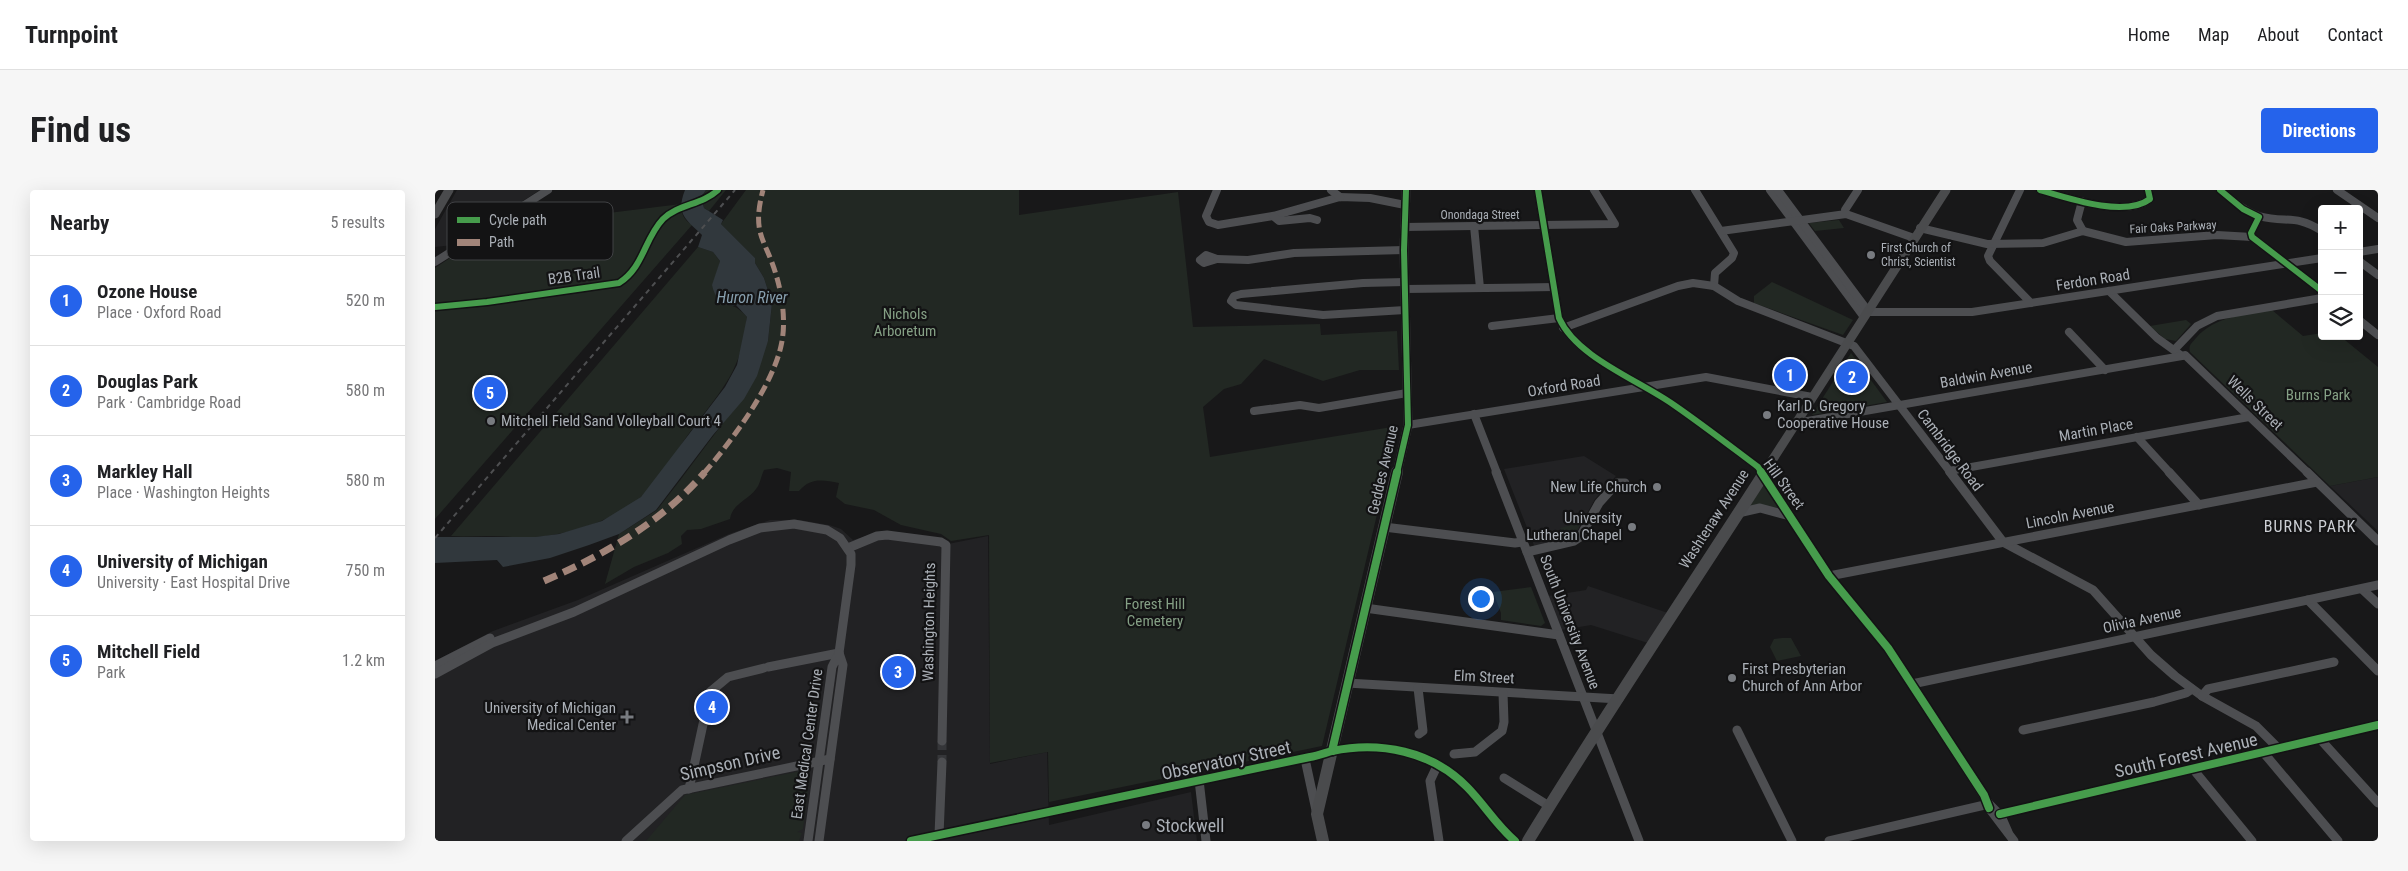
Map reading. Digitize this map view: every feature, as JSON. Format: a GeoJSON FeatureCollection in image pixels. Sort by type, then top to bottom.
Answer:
{"type":"FeatureCollection","features":[{"type":"Feature","properties":{"kind":"main road"},"geometry":{"type":"LineString","coordinates":[[435,214],[449,190]]}},
{"type":"Feature","properties":{"kind":"main road","name":"Geddes Avenue"},"geometry":{"type":"LineString","coordinates":[[1323,841],[1317,814],[1408,425],[1404,250],[1406,190]]}},
{"type":"Feature","properties":{"kind":"main road","name":"Washtenaw Avenue"},"geometry":{"type":"LineString","coordinates":[[1528,841],[1596,730],[1619,699],[1944,190]]}},
{"type":"Feature","properties":{"kind":"street"},"geometry":{"type":"LineString","coordinates":[[529,202],[548,190]]}},
{"type":"Feature","properties":{"kind":"street"},"geometry":{"type":"LineString","coordinates":[[1217,190],[1206,216],[1212,224],[1224,225],[1273,216],[1340,197],[1370,198],[1405,204]]}},
{"type":"Feature","properties":{"kind":"street"},"geometry":{"type":"LineString","coordinates":[[1331,190],[1340,197]]}},
{"type":"Feature","properties":{"kind":"street","name":"Hill Street"},"geometry":{"type":"LineString","coordinates":[[1538,190],[1559,318],[1563,328],[1587,351],[1673,404],[1758,467],[1829,576],[1888,648],[1989,806],[1999,825],[2011,836]]}},
{"type":"Feature","properties":{"kind":"street","name":"Onondaga Street"},"geometry":{"type":"LineString","coordinates":[[1404,227],[1611,225],[1615,223],[1594,190]]}},
{"type":"Feature","properties":{"kind":"street"},"geometry":{"type":"LineString","coordinates":[[1695,190],[1734,253],[1732,258],[1715,273],[1713,286]]}},
{"type":"Feature","properties":{"kind":"street"},"geometry":{"type":"LineString","coordinates":[[1770,190],[1845,281],[1866,313]]}},
{"type":"Feature","properties":{"kind":"street"},"geometry":{"type":"LineString","coordinates":[[1778,190],[1837,282],[1866,313]]}},
{"type":"Feature","properties":{"kind":"street"},"geometry":{"type":"LineString","coordinates":[[1845,214],[1845,210],[1859,190]]}},
{"type":"Feature","properties":{"kind":"street"},"geometry":{"type":"LineString","coordinates":[[2020,190],[1988,253],[1990,261],[2031,303]]}},
{"type":"Feature","properties":{"kind":"street"},"geometry":{"type":"LineString","coordinates":[[2040,190],[2103,206],[2130,206],[2149,199],[2148,190]]}},
{"type":"Feature","properties":{"kind":"street"},"geometry":{"type":"LineString","coordinates":[[2220,190],[2243,209],[2259,217],[2299,218],[2318,229]]}},
{"type":"Feature","properties":{"kind":"street"},"geometry":{"type":"LineString","coordinates":[[2337,190],[2378,218]]}},
{"type":"Feature","properties":{"kind":"street"},"geometry":{"type":"LineString","coordinates":[[1920,228],[1964,240],[1993,244],[2043,243],[2083,231],[2077,220],[2082,202]]}},
{"type":"Feature","properties":{"kind":"street"},"geometry":{"type":"LineString","coordinates":[[1721,231],[1845,214],[1914,238]]}},
{"type":"Feature","properties":{"kind":"street"},"geometry":{"type":"LineString","coordinates":[[1273,216],[1279,221],[1310,218],[1317,220]]}},
{"type":"Feature","properties":{"kind":"street"},"geometry":{"type":"LineString","coordinates":[[2259,217],[2251,233],[2253,237],[2318,288]]}},
{"type":"Feature","properties":{"kind":"street"},"geometry":{"type":"LineString","coordinates":[[1474,226],[1480,288]]}},
{"type":"Feature","properties":{"kind":"street","name":"Fair Oaks Parkway"},"geometry":{"type":"LineString","coordinates":[[2083,231],[2126,242],[2217,235],[2253,237]]}},
{"type":"Feature","properties":{"kind":"street"},"geometry":{"type":"LineString","coordinates":[[2363,251],[2378,249]]}},
{"type":"Feature","properties":{"kind":"street"},"geometry":{"type":"LineString","coordinates":[[1217,259],[1248,260],[1294,253],[1404,250]]}},
{"type":"Feature","properties":{"kind":"street"},"geometry":{"type":"LineString","coordinates":[[435,262],[447,254]]}},
{"type":"Feature","properties":{"kind":"street","name":"Ferdon Road"},"geometry":{"type":"LineString","coordinates":[[1866,313],[1962,313],[2318,259]]}},
{"type":"Feature","properties":{"kind":"street"},"geometry":{"type":"LineString","coordinates":[[2363,265],[2378,275]]}},
{"type":"Feature","properties":{"kind":"street"},"geometry":{"type":"LineString","coordinates":[[1837,282],[1845,281]]}},
{"type":"Feature","properties":{"kind":"street","name":"Cambridge Road"},"geometry":{"type":"LineString","coordinates":[[1563,328],[1693,282],[1713,286],[1738,301],[1855,346],[2003,542],[2093,590],[2161,664],[2191,689],[2256,726],[2278,748]]}},
{"type":"Feature","properties":{"kind":"street"},"geometry":{"type":"LineString","coordinates":[[1405,310],[1323,315],[1301,314],[1236,305],[1231,301],[1234,296],[1241,294],[1363,283],[1480,288],[1554,287]]}},
{"type":"Feature","properties":{"kind":"street","name":"Wells Street"},"geometry":{"type":"LineString","coordinates":[[2109,291],[2157,338],[2175,349],[2182,356],[2185,355],[2378,540]]}},
{"type":"Feature","properties":{"kind":"street"},"geometry":{"type":"LineString","coordinates":[[2175,349],[2197,326],[2217,316],[2318,299]]}},
{"type":"Feature","properties":{"kind":"street"},"geometry":{"type":"LineString","coordinates":[[1492,326],[1559,318]]}},
{"type":"Feature","properties":{"kind":"street"},"geometry":{"type":"LineString","coordinates":[[2363,323],[2378,334]]}},
{"type":"Feature","properties":{"kind":"street"},"geometry":{"type":"LineString","coordinates":[[2069,332],[2105,370]]}},
{"type":"Feature","properties":{"kind":"street","name":"Baldwin Avenue"},"geometry":{"type":"LineString","coordinates":[[1796,423],[2182,356]]}},
{"type":"Feature","properties":{"kind":"street","name":"Oxford Road"},"geometry":{"type":"LineString","coordinates":[[1408,425],[1706,377],[1812,397]]}},
{"type":"Feature","properties":{"kind":"street"},"geometry":{"type":"LineString","coordinates":[[1254,411],[1295,405],[1319,408],[1407,393]]}},
{"type":"Feature","properties":{"kind":"street","name":"South University Avenue"},"geometry":{"type":"LineString","coordinates":[[1474,414],[1639,841]]}},
{"type":"Feature","properties":{"kind":"street","name":"Martin Place"},"geometry":{"type":"LineString","coordinates":[[1949,471],[2249,417]]}},
{"type":"Feature","properties":{"kind":"street"},"geometry":{"type":"LineString","coordinates":[[2137,437],[2199,505]]}},
{"type":"Feature","properties":{"kind":"street","name":"Lincoln Avenue"},"geometry":{"type":"LineString","coordinates":[[1829,576],[2317,482]]}},
{"type":"Feature","properties":{"kind":"street"},"geometry":{"type":"LineString","coordinates":[[1527,552],[1569,543],[1580,537],[1599,503],[1617,483],[1625,483]]}},
{"type":"Feature","properties":{"kind":"street","name":"Hill Street"},"geometry":{"type":"LineString","coordinates":[[1738,513],[1761,508],[1790,516]]}},
{"type":"Feature","properties":{"kind":"street"},"geometry":{"type":"LineString","coordinates":[[435,674],[492,643],[575,612],[690,557],[751,531],[781,524],[820,527],[835,534],[848,548]]}},
{"type":"Feature","properties":{"kind":"street"},"geometry":{"type":"LineString","coordinates":[[1385,527],[1515,543],[1522,542]]}},
{"type":"Feature","properties":{"kind":"street","name":"Washington Heights"},"geometry":{"type":"LineString","coordinates":[[848,548],[877,536],[887,535],[941,542],[946,545],[942,741]]}},
{"type":"Feature","properties":{"kind":"street","name":"East Medical Center Drive"},"geometry":{"type":"LineString","coordinates":[[808,841],[832,667],[839,653],[851,565],[848,548]]}},
{"type":"Feature","properties":{"kind":"street","name":"Olivia Avenue"},"geometry":{"type":"LineString","coordinates":[[1912,684],[2378,585]]}},
{"type":"Feature","properties":{"kind":"street"},"geometry":{"type":"LineString","coordinates":[[2362,589],[2378,604]]}},
{"type":"Feature","properties":{"kind":"street"},"geometry":{"type":"LineString","coordinates":[[435,666],[487,639],[601,594],[612,593]]}},
{"type":"Feature","properties":{"kind":"street"},"geometry":{"type":"LineString","coordinates":[[2308,600],[2378,671]]}},
{"type":"Feature","properties":{"kind":"street"},"geometry":{"type":"LineString","coordinates":[[1365,608],[1559,635]]}},
{"type":"Feature","properties":{"kind":"street"},"geometry":{"type":"LineString","coordinates":[[689,789],[710,692],[714,687],[733,674],[839,653]]}},
{"type":"Feature","properties":{"kind":"street","name":"East Medical Center Drive"},"geometry":{"type":"LineString","coordinates":[[819,841],[843,664],[839,653]]}},
{"type":"Feature","properties":{"kind":"street"},"geometry":{"type":"LineString","coordinates":[[2202,696],[2208,689],[2333,662]]}},
{"type":"Feature","properties":{"kind":"street","name":"Elm Street"},"geometry":{"type":"LineString","coordinates":[[1347,683],[1619,699]]}},
{"type":"Feature","properties":{"kind":"street"},"geometry":{"type":"LineString","coordinates":[[1417,688],[1423,730],[1419,734]]}},
{"type":"Feature","properties":{"kind":"street"},"geometry":{"type":"LineString","coordinates":[[2023,730],[2154,702],[2186,693],[2191,689]]}},
{"type":"Feature","properties":{"kind":"street"},"geometry":{"type":"LineString","coordinates":[[1454,754],[1475,752],[1502,731],[1504,722],[1503,693]]}},
{"type":"Feature","properties":{"kind":"street","name":"South Forest Avenue"},"geometry":{"type":"LineString","coordinates":[[2000,814],[2378,725]]}},
{"type":"Feature","properties":{"kind":"street"},"geometry":{"type":"LineString","coordinates":[[1737,730],[1792,841]]}},
{"type":"Feature","properties":{"kind":"street"},"geometry":{"type":"LineString","coordinates":[[2320,738],[2378,803]]}},
{"type":"Feature","properties":{"kind":"street","name":"Observatory Street"},"geometry":{"type":"LineString","coordinates":[[911,841],[1305,759],[1332,751],[1371,747],[1390,748],[1414,753],[1438,764],[1461,781],[1491,819],[1515,841]]}},
{"type":"Feature","properties":{"kind":"street"},"geometry":{"type":"LineString","coordinates":[[2263,752],[2338,841]]}},
{"type":"Feature","properties":{"kind":"street","name":"Simpson Drive"},"geometry":{"type":"LineString","coordinates":[[626,841],[675,794],[689,789],[830,759]]}},
{"type":"Feature","properties":{"kind":"street"},"geometry":{"type":"LineString","coordinates":[[1305,759],[1317,814]]}},
{"type":"Feature","properties":{"kind":"street"},"geometry":{"type":"LineString","coordinates":[[939,835],[941,762]]}},
{"type":"Feature","properties":{"kind":"street"},"geometry":{"type":"LineString","coordinates":[[1438,764],[1430,781],[1439,841]]}},
{"type":"Feature","properties":{"kind":"street"},"geometry":{"type":"LineString","coordinates":[[2193,769],[2252,841]]}},
{"type":"Feature","properties":{"kind":"street"},"geometry":{"type":"LineString","coordinates":[[1503,778],[1549,806]]}},
{"type":"Feature","properties":{"kind":"street"},"geometry":{"type":"LineString","coordinates":[[1199,780],[1206,841]]}},
{"type":"Feature","properties":{"kind":"street"},"geometry":{"type":"LineString","coordinates":[[1829,841],[1989,806]]}},
{"type":"Feature","properties":{"kind":"street","name":"Hill Street"},"geometry":{"type":"LineString","coordinates":[[1989,806],[1995,806],[2007,824],[2011,836]]}},
{"type":"Feature","properties":{"kind":"shaded area"},"geometry":{"type":"Polygon","coordinates":[[[457,190],[540,190],[521,202],[450,202],[457,190]]]}},
{"type":"Feature","properties":{"kind":"shaded area"},"geometry":{"type":"Polygon","coordinates":[[[447,208],[447,246],[435,247],[435,229],[447,208]]]}},
{"type":"Feature","properties":{"kind":"shaded area"},"geometry":{"type":"Polygon","coordinates":[[[1584,456],[1616,476],[1595,499],[1573,539],[1535,548],[1504,469],[1584,456]]]}},
{"type":"Feature","properties":{"kind":"shaded area"},"geometry":{"type":"Polygon","coordinates":[[[2378,477],[2378,531],[2330,486],[2378,477]]]}},
{"type":"Feature","properties":{"kind":"shaded area"},"geometry":{"type":"Polygon","coordinates":[[[770,520],[800,520],[829,525],[841,529],[853,540],[876,533],[948,544],[988,536],[990,764],[1047,752],[1049,825],[1191,792],[1197,841],[435,841],[435,661],[493,631],[578,600],[729,534],[770,520]]]}},
{"type":"Feature","properties":{"kind":"shaded area"},"geometry":{"type":"Polygon","coordinates":[[[1588,586],[1668,613],[1648,643],[1591,625],[1561,630],[1548,596],[1586,590],[1588,586]]]}},
{"type":"Feature","properties":{"kind":"green space"},"geometry":{"type":"Polygon","coordinates":[[[706,190],[726,190],[709,211],[704,208],[701,197],[706,190]]]}},
{"type":"Feature","properties":{"kind":"green space"},"geometry":{"type":"Polygon","coordinates":[[[746,190],[1019,190],[1019,215],[1178,192],[1193,327],[1320,324],[1321,335],[1397,331],[1399,370],[1360,370],[1323,381],[1264,359],[1241,384],[1224,389],[1203,407],[1210,457],[1398,426],[1322,746],[1049,802],[1048,752],[990,763],[989,535],[951,541],[941,534],[901,525],[874,510],[845,504],[836,497],[839,483],[817,481],[808,483],[799,491],[789,491],[791,472],[777,468],[764,470],[753,493],[737,506],[730,519],[701,529],[687,530],[681,536],[682,544],[668,553],[634,567],[605,584],[619,534],[657,510],[681,479],[726,419],[768,341],[772,303],[764,278],[755,263],[755,258],[721,224],[746,190]]]}},
{"type":"Feature","properties":{"kind":"green space"},"geometry":{"type":"Polygon","coordinates":[[[681,204],[683,216],[692,225],[435,519],[435,268],[447,260],[613,260],[613,212],[681,204]]]}},
{"type":"Feature","properties":{"kind":"green space"},"geometry":{"type":"Polygon","coordinates":[[[1839,220],[1844,228],[1815,231],[1809,223],[1839,220]]]}},
{"type":"Feature","properties":{"kind":"green space"},"geometry":{"type":"Polygon","coordinates":[[[698,247],[713,252],[720,261],[714,282],[715,292],[720,303],[735,307],[747,317],[744,335],[736,365],[722,389],[655,483],[629,506],[591,525],[576,530],[535,537],[451,536],[698,247]]]}},
{"type":"Feature","properties":{"kind":"green space"},"geometry":{"type":"Polygon","coordinates":[[[1772,282],[1853,320],[1843,335],[1754,303],[1754,296],[1772,282]]]}},
{"type":"Feature","properties":{"kind":"green space","name":"Burns Park"},"geometry":{"type":"Polygon","coordinates":[[[2272,310],[2303,336],[2318,334],[2318,340],[2345,340],[2378,367],[2378,477],[2330,486],[2190,352],[2192,343],[2212,325],[2241,315],[2272,310]]]}},
{"type":"Feature","properties":{"kind":"green space"},"geometry":{"type":"Polygon","coordinates":[[[2186,320],[2191,324],[2176,341],[2165,339],[2150,326],[2186,320]]]}},
{"type":"Feature","properties":{"kind":"green space"},"geometry":{"type":"Polygon","coordinates":[[[1851,353],[1887,402],[1812,415],[1851,353]]]}},
{"type":"Feature","properties":{"kind":"green space"},"geometry":{"type":"Polygon","coordinates":[[[1764,483],[1780,507],[1750,506],[1764,483]]]}},
{"type":"Feature","properties":{"kind":"green space"},"geometry":{"type":"Polygon","coordinates":[[[1586,514],[1574,535],[1565,538],[1560,528],[1572,525],[1569,517],[1586,514]]]}},
{"type":"Feature","properties":{"kind":"green space"},"geometry":{"type":"Polygon","coordinates":[[[1531,587],[1545,623],[1541,626],[1501,620],[1501,613],[1493,592],[1531,587]]]}},
{"type":"Feature","properties":{"kind":"green space"},"geometry":{"type":"Polygon","coordinates":[[[1791,638],[1801,656],[1777,661],[1770,647],[1774,639],[1791,638]]]}},
{"type":"Feature","properties":{"kind":"green space"},"geometry":{"type":"Polygon","coordinates":[[[806,770],[810,776],[803,829],[797,832],[802,833],[799,841],[646,841],[685,795],[806,770]]]}},
{"type":"Feature","properties":{"kind":"water","name":"Huron River"},"geometry":{"type":"Polygon","coordinates":[[[685,190],[706,190],[701,197],[704,208],[723,220],[721,224],[755,258],[755,263],[764,278],[772,303],[768,341],[757,376],[744,399],[713,435],[656,510],[619,534],[550,558],[503,567],[497,560],[435,563],[435,537],[535,537],[559,534],[602,521],[641,497],[725,387],[737,365],[747,317],[736,305],[731,306],[723,303],[715,294],[712,285],[720,261],[713,252],[698,247],[702,235],[687,221],[682,211],[682,198],[685,190]]]}},
{"type":"Feature","properties":{"kind":"tunnel"},"geometry":{"type":"LineString","coordinates":[[942,741],[942,762]]}},
{"type":"Feature","properties":{"kind":"railway"},"geometry":{"type":"LineString","coordinates":[[435,538],[735,190]]}},
{"type":"Feature","properties":{"kind":"marked path"},"geometry":{"type":"LineString","coordinates":[[544,581],[611,549],[672,505],[724,451],[745,421],[781,349],[783,332],[781,292],[758,227],[759,205],[763,190]]}},
{"type":"Feature","properties":{"kind":"cycle path","name":"B2B Trail"},"geometry":{"type":"LineString","coordinates":[[435,307],[487,302],[619,283],[635,270],[663,219],[669,214],[706,200],[718,190]]}},
{"type":"Feature","properties":{"kind":"cycle path"},"geometry":{"type":"LineString","coordinates":[[1332,751],[1408,425],[1404,250],[1406,190]]}},
{"type":"Feature","properties":{"kind":"cycle path"},"geometry":{"type":"LineString","coordinates":[[1538,190],[1559,318],[1565,331],[1587,351],[1673,404],[1758,467],[1829,576],[1888,648],[1984,795],[1989,808]]}},
{"type":"Feature","properties":{"kind":"cycle path"},"geometry":{"type":"LineString","coordinates":[[2040,190],[2093,204],[2119,206],[2146,202],[2150,199],[2148,190]]}},
{"type":"Feature","properties":{"kind":"cycle path"},"geometry":{"type":"LineString","coordinates":[[2220,190],[2243,209],[2259,217],[2251,233],[2252,237],[2318,288]]}},
{"type":"Feature","properties":{"kind":"cycle path"},"geometry":{"type":"LineString","coordinates":[[2000,814],[2378,725]]}},
{"type":"Feature","properties":{"kind":"cycle path"},"geometry":{"type":"LineString","coordinates":[[911,841],[1332,751],[1367,747],[1401,751],[1418,755],[1434,762],[1462,782],[1500,827],[1515,841]]}},
{"type":"Feature","properties":{"kind":"place","name":"First Church of Christ, Scientist"},"geometry":{"type":"Point","coordinates":[1871,255]}},
{"type":"Feature","properties":{"kind":"place","name":"Ozone House"},"geometry":{"type":"Point","coordinates":[1790,375]}},
{"type":"Feature","properties":{"kind":"place","name":"Douglas Park"},"geometry":{"type":"Point","coordinates":[1852,377]}},
{"type":"Feature","properties":{"kind":"place","name":"Mitchell Field"},"geometry":{"type":"Point","coordinates":[490,393]}},
{"type":"Feature","properties":{"kind":"place","name":"Karl D. Gregory Cooperative House"},"geometry":{"type":"Point","coordinates":[1767,415]}},
{"type":"Feature","properties":{"kind":"place","name":"Mitchell Field Sand Volleyball Court 4"},"geometry":{"type":"Point","coordinates":[491,421]}},
{"type":"Feature","properties":{"kind":"place","name":"New Life Church"},"geometry":{"type":"Point","coordinates":[1657,487]}},
{"type":"Feature","properties":{"kind":"place","name":"University Lutheran Chapel"},"geometry":{"type":"Point","coordinates":[1632,527]}},
{"type":"Feature","properties":{"kind":"place","name":"Markley Hall"},"geometry":{"type":"Point","coordinates":[898,672]}},
{"type":"Feature","properties":{"kind":"place","name":"First Presbyterian Church of Ann Arbor"},"geometry":{"type":"Point","coordinates":[1732,678]}},
{"type":"Feature","properties":{"kind":"place","name":"University of Michigan"},"geometry":{"type":"Point","coordinates":[712,707]}},
{"type":"Feature","properties":{"kind":"place","name":"University of Michigan Medical Center"},"geometry":{"type":"Point","coordinates":[627,717]}},
{"type":"Feature","properties":{"kind":"place","name":"Stockwell"},"geometry":{"type":"Point","coordinates":[1146,825]}},
{"type":"Feature","properties":{"kind":"district","name":"BURNS PARK"},"geometry":{"type":"Point","coordinates":[2310,526]}},
{"type":"Feature","properties":{"kind":"park label","name":"Nichols Arboretum"},"geometry":{"type":"Point","coordinates":[905,322]}},
{"type":"Feature","properties":{"kind":"park label","name":"Forest Hill Cemetery"},"geometry":{"type":"Point","coordinates":[1155,612]}}]}
